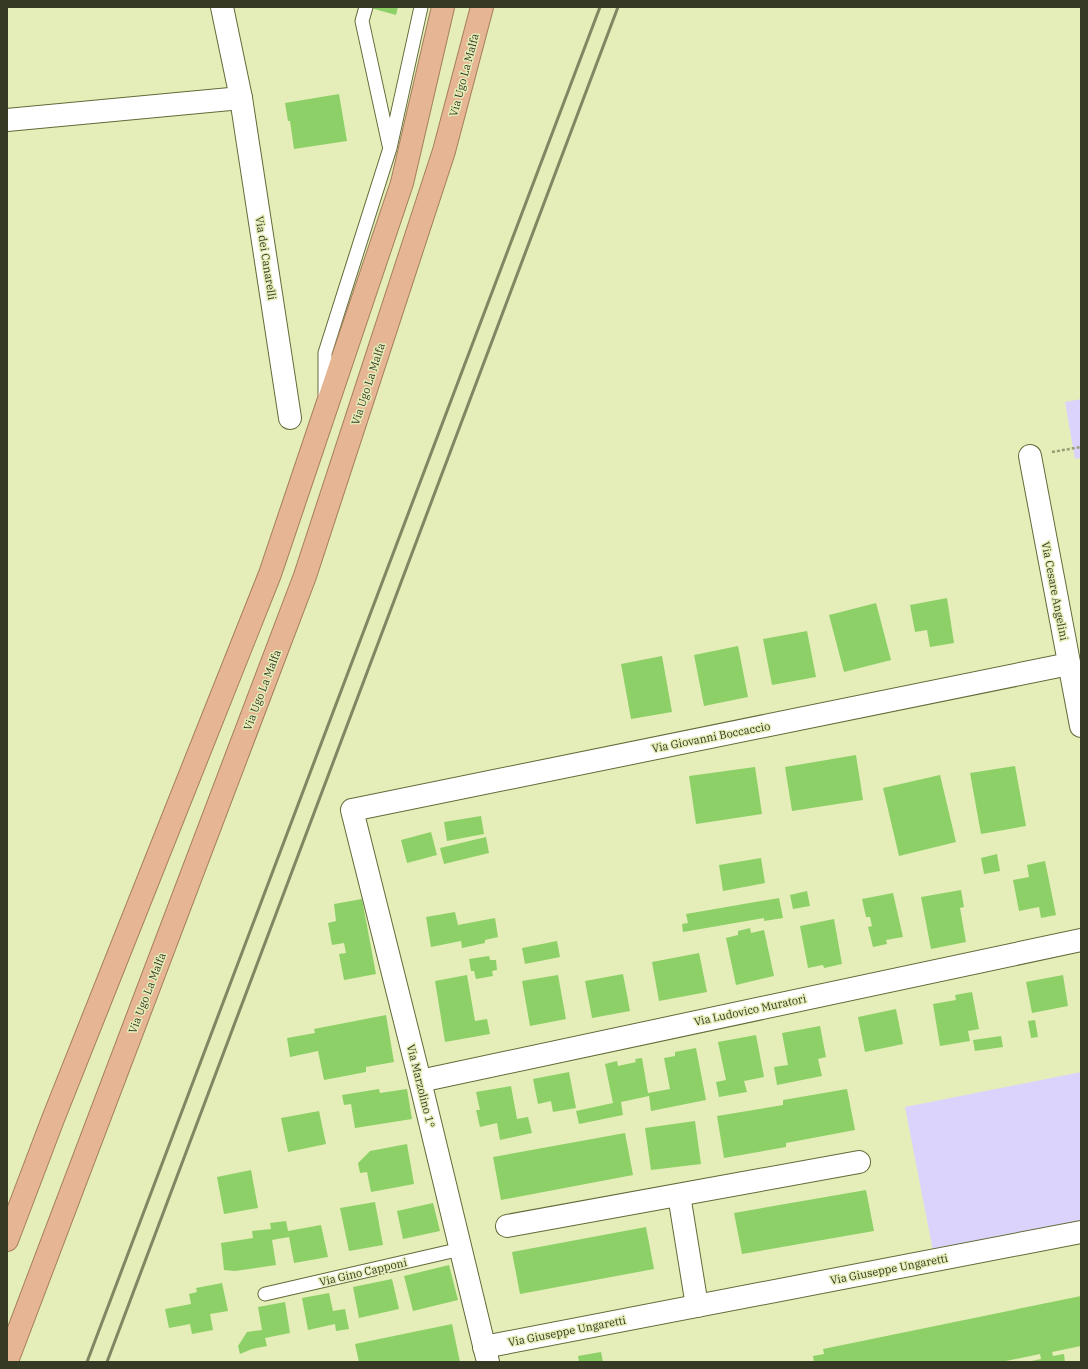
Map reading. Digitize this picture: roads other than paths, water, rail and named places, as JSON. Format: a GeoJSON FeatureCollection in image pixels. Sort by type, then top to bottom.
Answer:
{"type":"FeatureCollection","features":[{"type":"Feature","properties":{"kind":"highway"},"geometry":{"type":"LineString","coordinates":[[7,1240],[56,1112],[270,574],[402,183],[443,7]]}},
{"type":"Feature","properties":{"kind":"highway","name":"Via Ugo La Malfa"},"geometry":{"type":"LineString","coordinates":[[7,1361],[305,576],[444,151],[482,7]]}},
{"type":"Feature","properties":{"kind":"street","name":"Via dei Canarelli"},"geometry":{"type":"LineString","coordinates":[[222,7],[241,98],[290,418]]}},
{"type":"Feature","properties":{"kind":"street"},"geometry":{"type":"LineString","coordinates":[[7,120],[241,98]]}},
{"type":"Feature","properties":{"kind":"street","name":"Via Cesare Angelini"},"geometry":{"type":"LineString","coordinates":[[1030,456],[1081,726]]}},
{"type":"Feature","properties":{"kind":"street","name":"Via Giovanni Boccaccio"},"geometry":{"type":"LineString","coordinates":[[352,810],[1069,664]]}},
{"type":"Feature","properties":{"kind":"street","name":"Via Marzolino 1°"},"geometry":{"type":"LineString","coordinates":[[352,810],[420,1081],[486,1354]]}},
{"type":"Feature","properties":{"kind":"street","name":"Via Ludovico Muratori"},"geometry":{"type":"LineString","coordinates":[[420,1081],[1081,940]]}},
{"type":"Feature","properties":{"kind":"street"},"geometry":{"type":"LineString","coordinates":[[507,1226],[859,1162]]}},
{"type":"Feature","properties":{"kind":"street"},"geometry":{"type":"LineString","coordinates":[[679,1195],[696,1306]]}},
{"type":"Feature","properties":{"kind":"street","name":"Via Giuseppe Ungaretti"},"geometry":{"type":"LineString","coordinates":[[486,1354],[696,1306],[1081,1232]]}},
{"type":"Feature","properties":{"kind":"lane"},"geometry":{"type":"LineString","coordinates":[[366,7],[362,21],[390,148]]}},
{"type":"Feature","properties":{"kind":"lane"},"geometry":{"type":"LineString","coordinates":[[324,413],[326,353],[390,148],[421,7]]}},
{"type":"Feature","properties":{"kind":"lane","name":"Via Gino Capponi"},"geometry":{"type":"LineString","coordinates":[[265,1294],[461,1249]]}},
{"type":"Feature","properties":{"kind":"railway"},"geometry":{"type":"LineString","coordinates":[[87,1362],[600,7]]}},
{"type":"Feature","properties":{"kind":"railway"},"geometry":{"type":"LineString","coordinates":[[107,1362],[618,7]]}}]}
